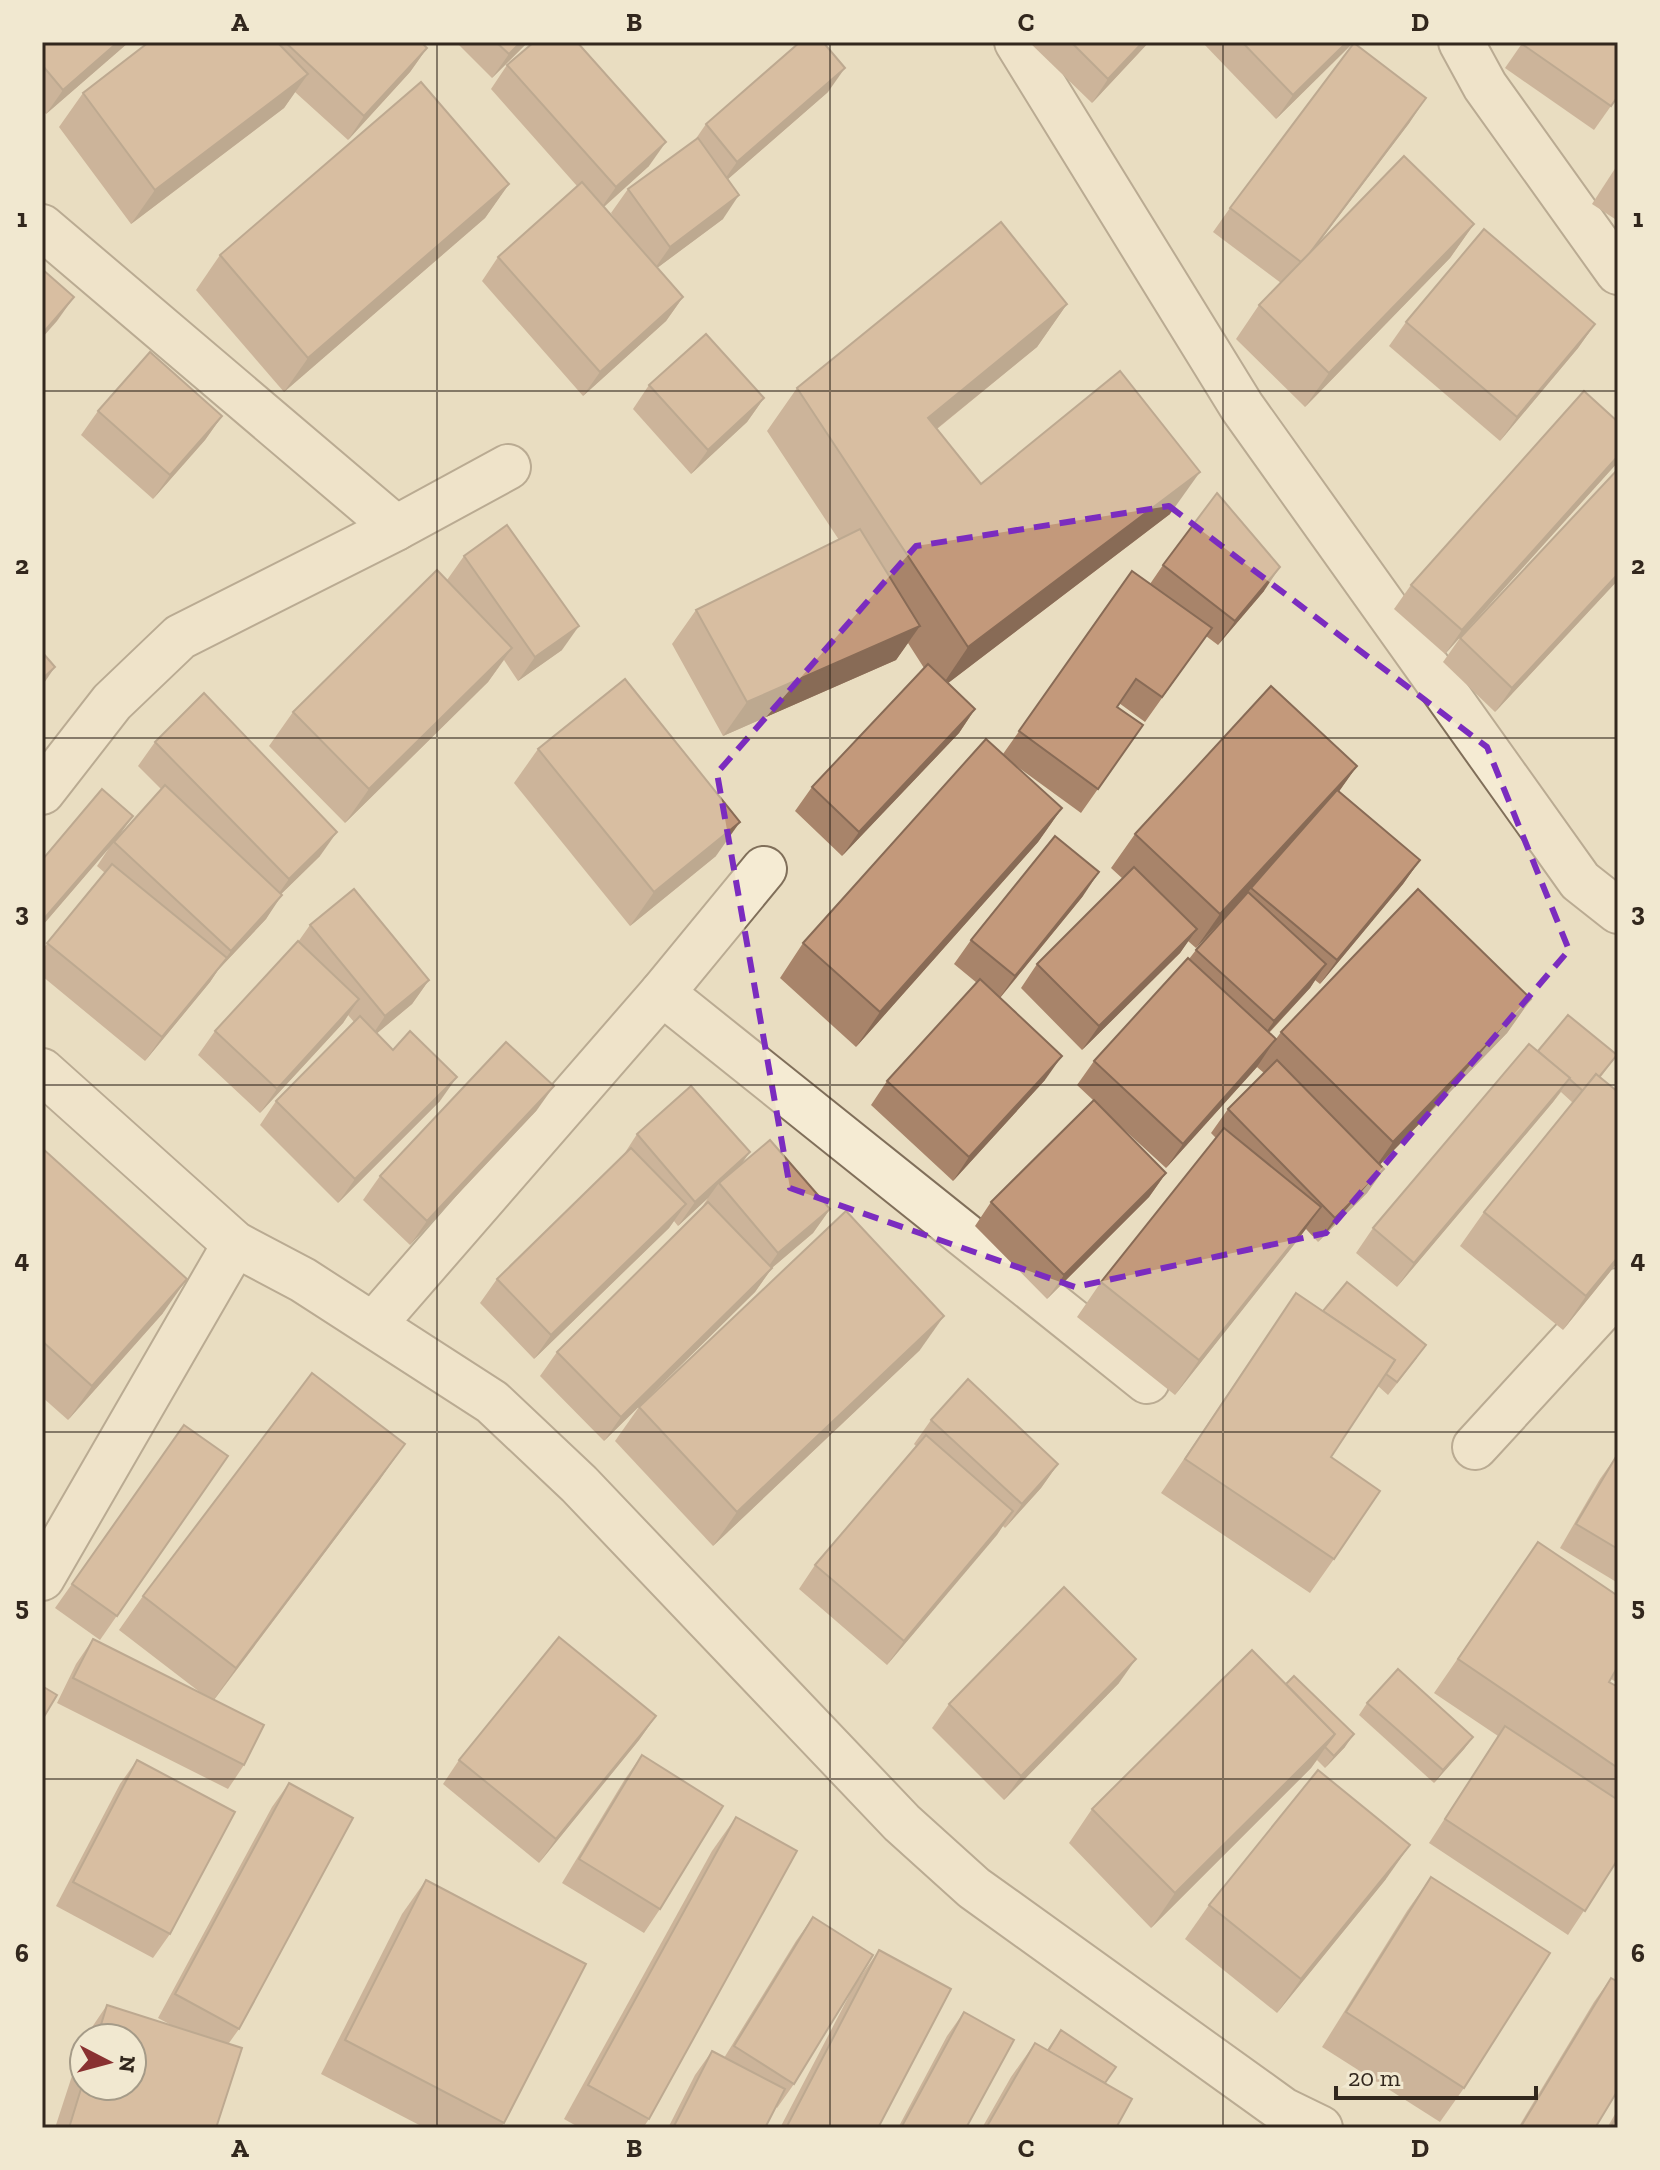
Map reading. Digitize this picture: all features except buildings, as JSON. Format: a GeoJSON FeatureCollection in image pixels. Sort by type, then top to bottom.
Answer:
{"type":"FeatureCollection","features":[{"type":"Feature","properties":{"kind":"street"},"geometry":{"type":"LineString","coordinates":[[1017,42],[1242,407],[1580,881],[1618,911]]}},
{"type":"Feature","properties":{"kind":"street"},"geometry":{"type":"LineString","coordinates":[[1461,42],[1485,86],[1618,272]]}},
{"type":"Feature","properties":{"kind":"street"},"geometry":{"type":"LineString","coordinates":[[42,227],[396,528]]}},
{"type":"Feature","properties":{"kind":"street"},"geometry":{"type":"LineString","coordinates":[[42,792],[112,702],[180,637],[396,528],[508,467]]}},
{"type":"Feature","properties":{"kind":"street"},"geometry":{"type":"LineString","coordinates":[[374,1324],[662,993],[764,869]]}},
{"type":"Feature","properties":{"kind":"street"},"geometry":{"type":"LineString","coordinates":[[662,993],[1147,1381]]}},
{"type":"Feature","properties":{"kind":"street"},"geometry":{"type":"LineString","coordinates":[[42,1071],[235,1244],[303,1280],[492,1402],[579,1484],[902,1823],[974,1888],[1283,2110],[1320,2128]]}},
{"type":"Feature","properties":{"kind":"street"},"geometry":{"type":"LineString","coordinates":[[42,1578],[235,1244]]}},
{"type":"Feature","properties":{"kind":"street"},"geometry":{"type":"LineString","coordinates":[[1475,1447],[1618,1291]]}},
{"type":"Feature","properties":{"kind":"highlighted area"},"geometry":{"type":"Polygon","coordinates":[[[1169,506],[1487,747],[1569,950],[1326,1233],[1075,1287],[790,1188],[717,773],[916,546],[1169,506]]]}}]}
